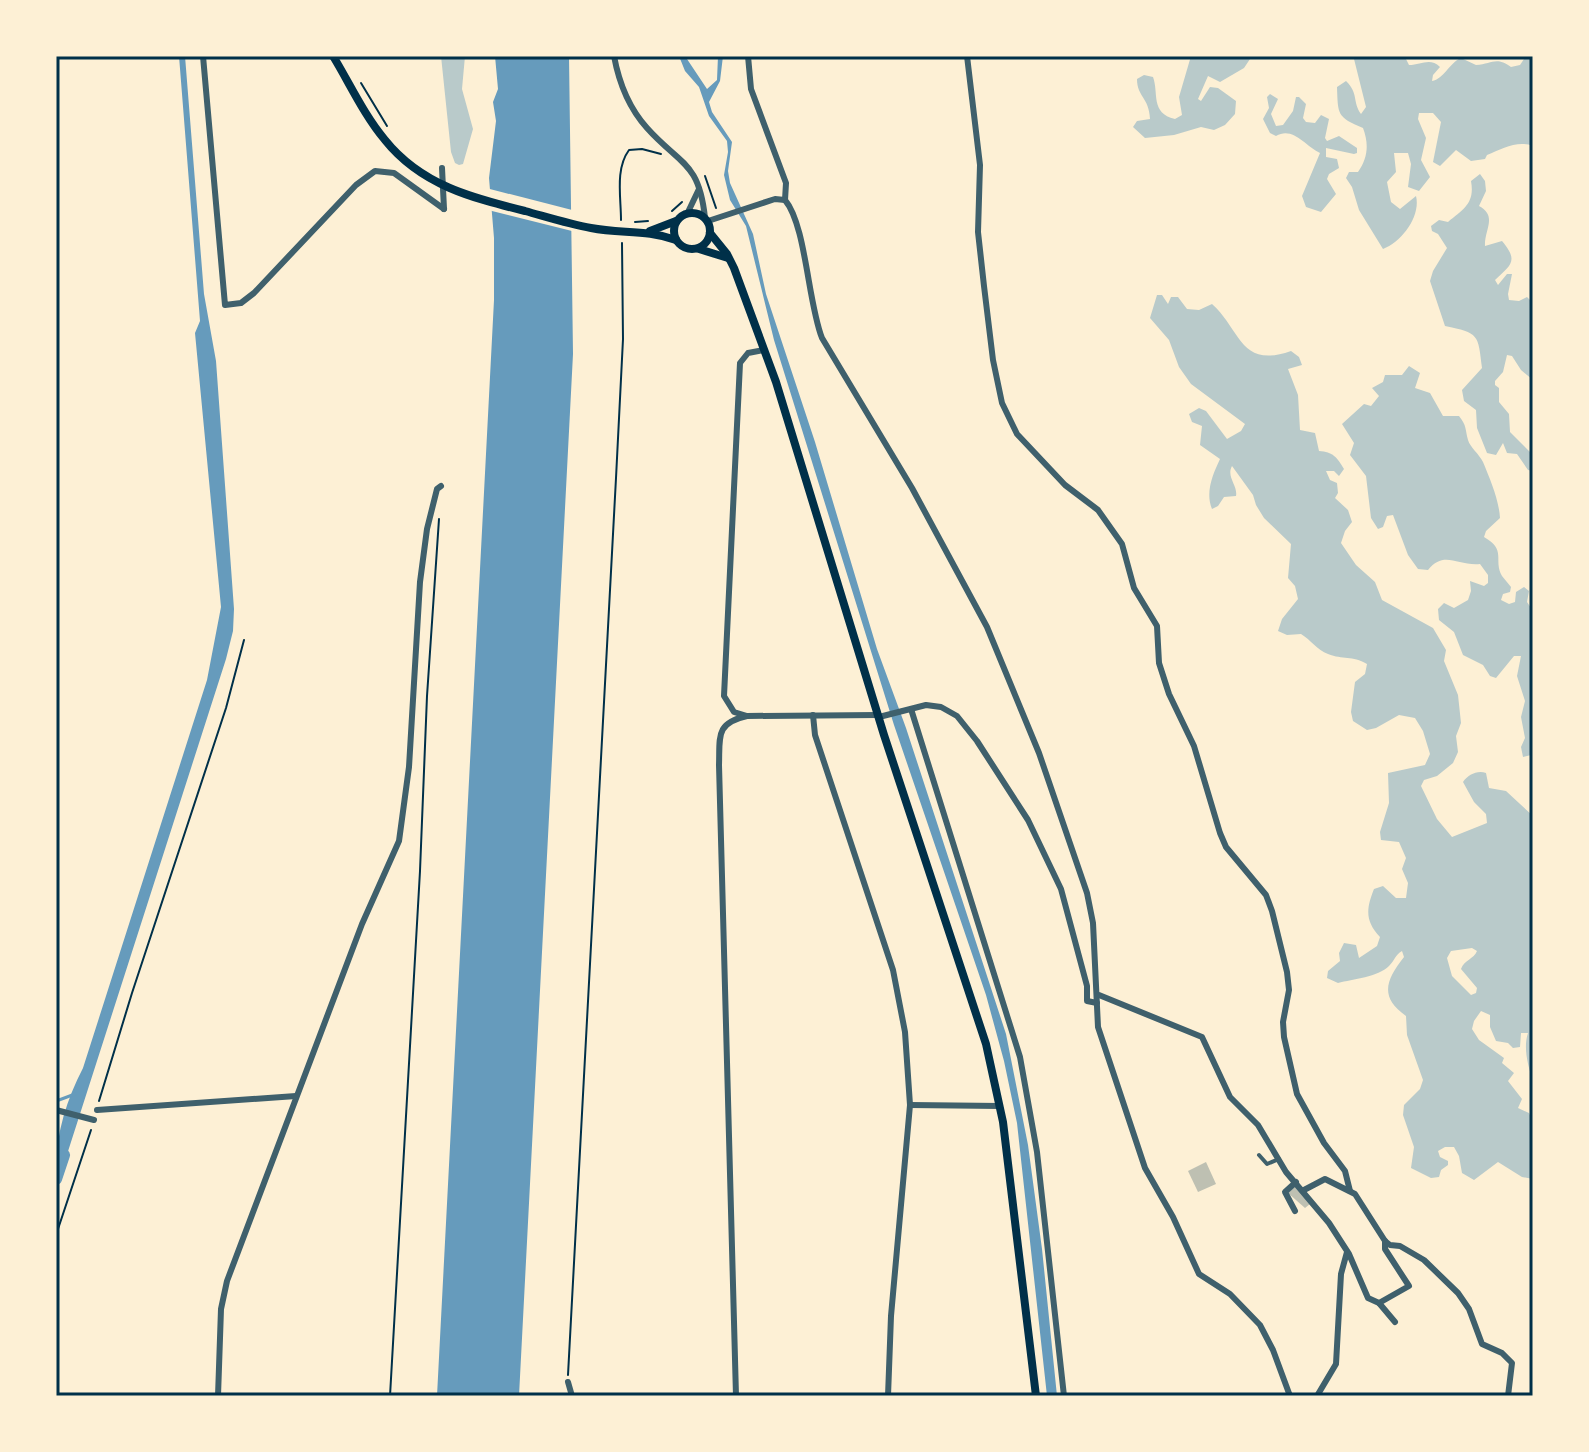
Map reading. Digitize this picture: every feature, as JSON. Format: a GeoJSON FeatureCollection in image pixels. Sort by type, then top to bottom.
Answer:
{"type":"FeatureCollection","features":[{"type":"Feature","properties":{"kind":"main road"},"geometry":{"type":"LineString","coordinates":[[333,56],[378,132],[396,154],[441,185],[484,201],[584,227],[649,231],[676,240],[685,248],[697,248],[728,258]]}},
{"type":"Feature","properties":{"kind":"main road"},"geometry":{"type":"LineString","coordinates":[[649,231],[676,221],[688,212],[698,213],[706,219],[710,233],[728,258],[793,435],[979,1022],[1000,1106],[1036,1396]]}},
{"type":"Feature","properties":{"kind":"main road"},"geometry":{"type":"LineString","coordinates":[[676,221],[673,230],[676,240]]}},
{"type":"Feature","properties":{"kind":"main road"},"geometry":{"type":"LineString","coordinates":[[697,248],[706,243],[710,233]]}},
{"type":"Feature","properties":{"kind":"street"},"geometry":{"type":"LineString","coordinates":[[203,56],[225,305],[241,303],[254,293],[356,185],[375,171],[394,173],[444,209],[442,168]]}},
{"type":"Feature","properties":{"kind":"street"},"geometry":{"type":"LineString","coordinates":[[614,56],[623,90],[635,113],[654,135],[684,161],[699,189],[706,219],[775,199],[785,200]]}},
{"type":"Feature","properties":{"kind":"street"},"geometry":{"type":"LineString","coordinates":[[748,56],[753,95],[786,183],[785,200],[794,218],[822,338],[912,488],[987,627],[1033,739],[1087,893],[1093,923],[1102,1044],[1145,1168],[1173,1217],[1199,1274],[1230,1294],[1260,1325],[1290,1396]]}},
{"type":"Feature","properties":{"kind":"street"},"geometry":{"type":"LineString","coordinates":[[967,56],[980,165],[978,232],[993,360],[1002,403],[1017,434],[1065,485],[1098,510],[1122,544],[1134,588],[1157,626],[1159,663],[1169,694],[1194,746],[1220,833],[1226,847],[1266,895],[1272,911],[1287,972],[1289,990],[1283,1022],[1284,1037],[1297,1094],[1324,1143],[1345,1171],[1350,1191],[1385,1241],[1424,1260],[1458,1293],[1469,1309],[1482,1344],[1502,1353],[1512,1363],[1508,1396]]}},
{"type":"Feature","properties":{"kind":"street"},"geometry":{"type":"LineString","coordinates":[[688,212],[699,189]]}},
{"type":"Feature","properties":{"kind":"street"},"geometry":{"type":"LineString","coordinates":[[747,716],[730,709],[723,689],[740,363],[748,353],[764,350]]}},
{"type":"Feature","properties":{"kind":"street"},"geometry":{"type":"LineString","coordinates":[[218,1396],[221,1309],[227,1281],[362,924],[399,841],[409,767],[424,548],[437,489],[441,486]]}},
{"type":"Feature","properties":{"kind":"street"},"geometry":{"type":"LineString","coordinates":[[736,1396],[719,765],[720,736],[724,726],[731,720],[747,716],[881,716],[926,705],[949,710],[977,741],[1040,843],[1061,889],[1087,986],[1087,1001],[1097,1003]]}},
{"type":"Feature","properties":{"kind":"street"},"geometry":{"type":"LineString","coordinates":[[908,710],[1020,1057],[1035,1140],[1064,1396]]}},
{"type":"Feature","properties":{"kind":"street"},"geometry":{"type":"LineString","coordinates":[[813,715],[815,735],[893,970],[902,1006],[910,1105],[891,1316],[888,1396]]}},
{"type":"Feature","properties":{"kind":"street"},"geometry":{"type":"LineString","coordinates":[[1099,995],[1202,1037],[1230,1097],[1258,1125],[1347,1252],[1368,1298],[1379,1303],[1395,1322]]}},
{"type":"Feature","properties":{"kind":"street"},"geometry":{"type":"LineString","coordinates":[[97,1110],[296,1096]]}},
{"type":"Feature","properties":{"kind":"street"},"geometry":{"type":"LineString","coordinates":[[910,1105],[1000,1106]]}},
{"type":"Feature","properties":{"kind":"street"},"geometry":{"type":"LineString","coordinates":[[56,1110],[92,1120]]}},
{"type":"Feature","properties":{"kind":"street"},"geometry":{"type":"LineString","coordinates":[[1259,1155],[1267,1164],[1279,1159]]}},
{"type":"Feature","properties":{"kind":"street"},"geometry":{"type":"LineString","coordinates":[[1304,1190],[1325,1179],[1350,1191]]}},
{"type":"Feature","properties":{"kind":"street"},"geometry":{"type":"LineString","coordinates":[[1295,1211],[1285,1192],[1296,1182]]}},
{"type":"Feature","properties":{"kind":"street"},"geometry":{"type":"LineString","coordinates":[[1379,1303],[1409,1286],[1385,1249],[1385,1241]]}},
{"type":"Feature","properties":{"kind":"street"},"geometry":{"type":"LineString","coordinates":[[1317,1396],[1336,1364],[1340,1288],[1347,1252]]}},
{"type":"Feature","properties":{"kind":"street"},"geometry":{"type":"LineString","coordinates":[[568,1382],[572,1396]]}},
{"type":"Feature","properties":{"kind":"path"},"geometry":{"type":"LineString","coordinates":[[355,74],[389,128]]}},
{"type":"Feature","properties":{"kind":"path"},"geometry":{"type":"LineString","coordinates":[[625,228],[621,208],[620,165],[629,150],[651,150],[666,156]]}},
{"type":"Feature","properties":{"kind":"path"},"geometry":{"type":"LineString","coordinates":[[664,217],[684,201]]}},
{"type":"Feature","properties":{"kind":"path"},"geometry":{"type":"LineString","coordinates":[[615,221],[625,228]]}},
{"type":"Feature","properties":{"kind":"path"},"geometry":{"type":"LineString","coordinates":[[625,228],[651,221]]}},
{"type":"Feature","properties":{"kind":"path"},"geometry":{"type":"LineString","coordinates":[[568,1382],[618,447],[623,339],[621,240]]}},
{"type":"Feature","properties":{"kind":"path"},"geometry":{"type":"LineString","coordinates":[[390,1396],[439,516]]}},
{"type":"Feature","properties":{"kind":"path"},"geometry":{"type":"LineString","coordinates":[[97,1110],[132,993],[222,722],[244,640]]}},
{"type":"Feature","properties":{"kind":"path"},"geometry":{"type":"LineString","coordinates":[[56,1235],[92,1120]]}},
{"type":"Feature","properties":{"kind":"shaded area"},"geometry":{"type":"Polygon","coordinates":[[[441,56],[465,56],[462,89],[473,129],[463,164],[459,165],[451,152],[441,56]]]}},
{"type":"Feature","properties":{"kind":"shaded area"},"geometry":{"type":"Polygon","coordinates":[[[1191,56],[1252,56],[1244,68],[1220,82],[1208,76],[1198,99],[1201,101],[1210,87],[1218,88],[1236,101],[1235,114],[1225,125],[1214,130],[1201,127],[1174,135],[1145,138],[1133,127],[1137,121],[1150,119],[1137,79],[1144,75],[1153,77],[1159,107],[1175,119],[1182,115],[1179,97],[1191,56]]]}},
{"type":"Feature","properties":{"kind":"shaded area"},"geometry":{"type":"Polygon","coordinates":[[[1356,56],[1402,56],[1409,65],[1433,62],[1440,67],[1432,81],[1461,58],[1476,65],[1498,61],[1511,67],[1520,65],[1526,56],[1533,56],[1533,146],[1510,146],[1487,155],[1485,159],[1471,161],[1456,150],[1440,166],[1433,162],[1441,122],[1433,113],[1419,113],[1418,119],[1426,138],[1421,160],[1430,177],[1419,191],[1408,187],[1411,164],[1408,153],[1394,153],[1396,172],[1387,182],[1391,202],[1400,209],[1416,196],[1417,204],[1413,220],[1403,234],[1383,249],[1359,210],[1346,178],[1349,172],[1358,172],[1366,151],[1363,128],[1344,118],[1338,104],[1337,87],[1346,81],[1353,90],[1361,114],[1366,107],[1354,59],[1356,56]]]}},
{"type":"Feature","properties":{"kind":"shaded area"},"geometry":{"type":"Polygon","coordinates":[[[1270,94],[1278,99],[1271,114],[1276,126],[1283,125],[1293,111],[1296,97],[1299,97],[1306,104],[1303,118],[1306,122],[1315,123],[1321,115],[1329,119],[1327,141],[1339,136],[1357,148],[1354,154],[1326,148],[1326,157],[1337,159],[1339,168],[1327,179],[1336,194],[1321,212],[1306,207],[1302,196],[1320,153],[1288,133],[1276,136],[1270,133],[1263,119],[1269,108],[1267,97],[1270,94]]]}},
{"type":"Feature","properties":{"kind":"shaded area"},"geometry":{"type":"Polygon","coordinates":[[[1480,174],[1486,191],[1479,206],[1489,219],[1485,246],[1502,241],[1511,258],[1509,266],[1495,280],[1498,285],[1507,274],[1512,274],[1509,300],[1519,301],[1527,297],[1533,303],[1533,380],[1521,370],[1512,356],[1507,355],[1503,372],[1495,385],[1499,388],[1499,402],[1509,414],[1510,432],[1531,453],[1533,471],[1528,470],[1517,454],[1507,453],[1503,443],[1496,455],[1487,453],[1477,428],[1476,410],[1464,401],[1462,390],[1482,368],[1478,342],[1471,333],[1445,326],[1430,281],[1447,248],[1431,226],[1439,220],[1448,222],[1463,209],[1470,200],[1471,181],[1480,174]]]}},
{"type":"Feature","properties":{"kind":"shaded area"},"geometry":{"type":"Polygon","coordinates":[[[1157,295],[1162,295],[1168,304],[1171,297],[1178,297],[1187,309],[1199,310],[1212,304],[1251,351],[1274,355],[1291,351],[1299,357],[1302,365],[1288,369],[1298,395],[1300,430],[1315,433],[1319,451],[1334,456],[1344,469],[1339,476],[1334,471],[1326,471],[1330,480],[1337,483],[1335,498],[1348,510],[1352,522],[1341,543],[1356,565],[1375,582],[1382,600],[1433,628],[1446,650],[1444,661],[1458,695],[1461,723],[1456,736],[1458,752],[1453,763],[1437,776],[1424,780],[1421,786],[1437,819],[1452,837],[1487,823],[1486,814],[1474,802],[1463,782],[1479,772],[1486,773],[1489,788],[1506,791],[1533,816],[1533,1081],[1526,1051],[1528,1033],[1521,1033],[1520,1047],[1513,1048],[1508,1043],[1496,1041],[1490,1027],[1490,1015],[1481,1011],[1472,1029],[1479,1040],[1504,1058],[1502,1063],[1514,1073],[1508,1081],[1522,1099],[1518,1108],[1529,1113],[1533,1122],[1533,1179],[1522,1177],[1498,1162],[1474,1180],[1462,1173],[1454,1147],[1438,1151],[1440,1157],[1448,1161],[1439,1177],[1431,1178],[1411,1168],[1414,1147],[1403,1115],[1404,1105],[1420,1089],[1423,1080],[1407,1035],[1406,1016],[1397,1009],[1389,995],[1393,973],[1404,957],[1402,951],[1384,970],[1372,975],[1338,983],[1327,978],[1328,971],[1340,961],[1339,953],[1344,943],[1356,945],[1359,958],[1377,946],[1380,937],[1368,914],[1374,889],[1383,886],[1396,898],[1406,898],[1408,883],[1402,869],[1406,858],[1399,842],[1381,840],[1380,832],[1389,803],[1388,773],[1425,765],[1430,754],[1423,731],[1415,718],[1399,715],[1367,730],[1353,721],[1351,712],[1355,682],[1365,674],[1367,664],[1324,652],[1301,634],[1287,635],[1278,631],[1282,619],[1298,599],[1295,586],[1288,578],[1291,544],[1264,518],[1253,495],[1232,466],[1230,474],[1236,496],[1224,497],[1212,509],[1210,490],[1220,459],[1200,445],[1202,426],[1192,422],[1189,414],[1199,408],[1206,411],[1227,439],[1241,431],[1245,424],[1191,384],[1179,367],[1169,340],[1150,318],[1157,295]],[[1472,948],[1451,951],[1447,958],[1452,976],[1471,995],[1476,993],[1477,988],[1461,969],[1477,951],[1472,948]]]}},
{"type":"Feature","properties":{"kind":"shaded area"},"geometry":{"type":"Polygon","coordinates":[[[1409,366],[1420,373],[1415,388],[1430,393],[1443,416],[1459,416],[1462,419],[1469,443],[1488,475],[1500,518],[1484,537],[1495,546],[1502,576],[1511,587],[1501,600],[1509,604],[1515,602],[1516,592],[1524,587],[1529,591],[1527,602],[1533,611],[1531,755],[1523,757],[1521,747],[1525,738],[1521,717],[1525,701],[1517,676],[1521,656],[1514,656],[1496,678],[1490,676],[1483,665],[1463,655],[1454,632],[1439,620],[1438,609],[1444,603],[1454,608],[1468,600],[1470,581],[1484,586],[1488,583],[1488,575],[1480,564],[1451,560],[1440,561],[1428,570],[1418,569],[1408,555],[1393,515],[1387,516],[1383,527],[1378,529],[1371,518],[1366,476],[1350,455],[1354,443],[1342,424],[1364,404],[1371,406],[1379,396],[1372,388],[1383,382],[1385,375],[1402,375],[1409,366]]]}},
{"type":"Feature","properties":{"kind":"water"},"geometry":{"type":"Polygon","coordinates":[[[179,56],[185,56],[204,294],[216,361],[233,631],[62,1170],[56,1168],[64,1116],[83,1068],[207,680],[221,607],[195,333],[200,321],[179,56]]]}},
{"type":"Feature","properties":{"kind":"water"},"geometry":{"type":"Polygon","coordinates":[[[495,56],[569,56],[573,354],[519,1396],[437,1396],[494,300],[494,238],[489,178],[496,121],[493,102],[498,89],[495,56]]]}},
{"type":"Feature","properties":{"kind":"water"},"geometry":{"type":"Polygon","coordinates":[[[679,56],[685,56],[707,89],[717,80],[718,56],[723,56],[720,81],[709,102],[732,142],[728,171],[730,183],[753,234],[766,294],[815,442],[877,649],[1006,1034],[1028,1145],[1057,1396],[1047,1396],[1017,1123],[986,995],[894,725],[774,340],[746,226],[730,200],[724,175],[727,141],[709,116],[699,87],[685,71],[679,56]]]}},
{"type":"Feature","properties":{"kind":"pier"},"geometry":{"type":"Polygon","coordinates":[[[486,188],[576,211],[576,232],[488,210],[486,188]]]}},
{"type":"Feature","properties":{"kind":"building"},"geometry":{"type":"Polygon","coordinates":[[[1206,1162],[1216,1184],[1198,1192],[1188,1171],[1206,1162]]]}},
{"type":"Feature","properties":{"kind":"building"},"geometry":{"type":"Polygon","coordinates":[[[1295,1186],[1310,1204],[1305,1208],[1288,1193],[1295,1186]]]}},
{"type":"Feature","properties":{"kind":"waterway"},"geometry":{"type":"LineString","coordinates":[[59,1100],[75,1094]]}},
{"type":"Feature","properties":{"kind":"waterway"},"geometry":{"type":"LineString","coordinates":[[56,1179],[64,1155]]}}]}
